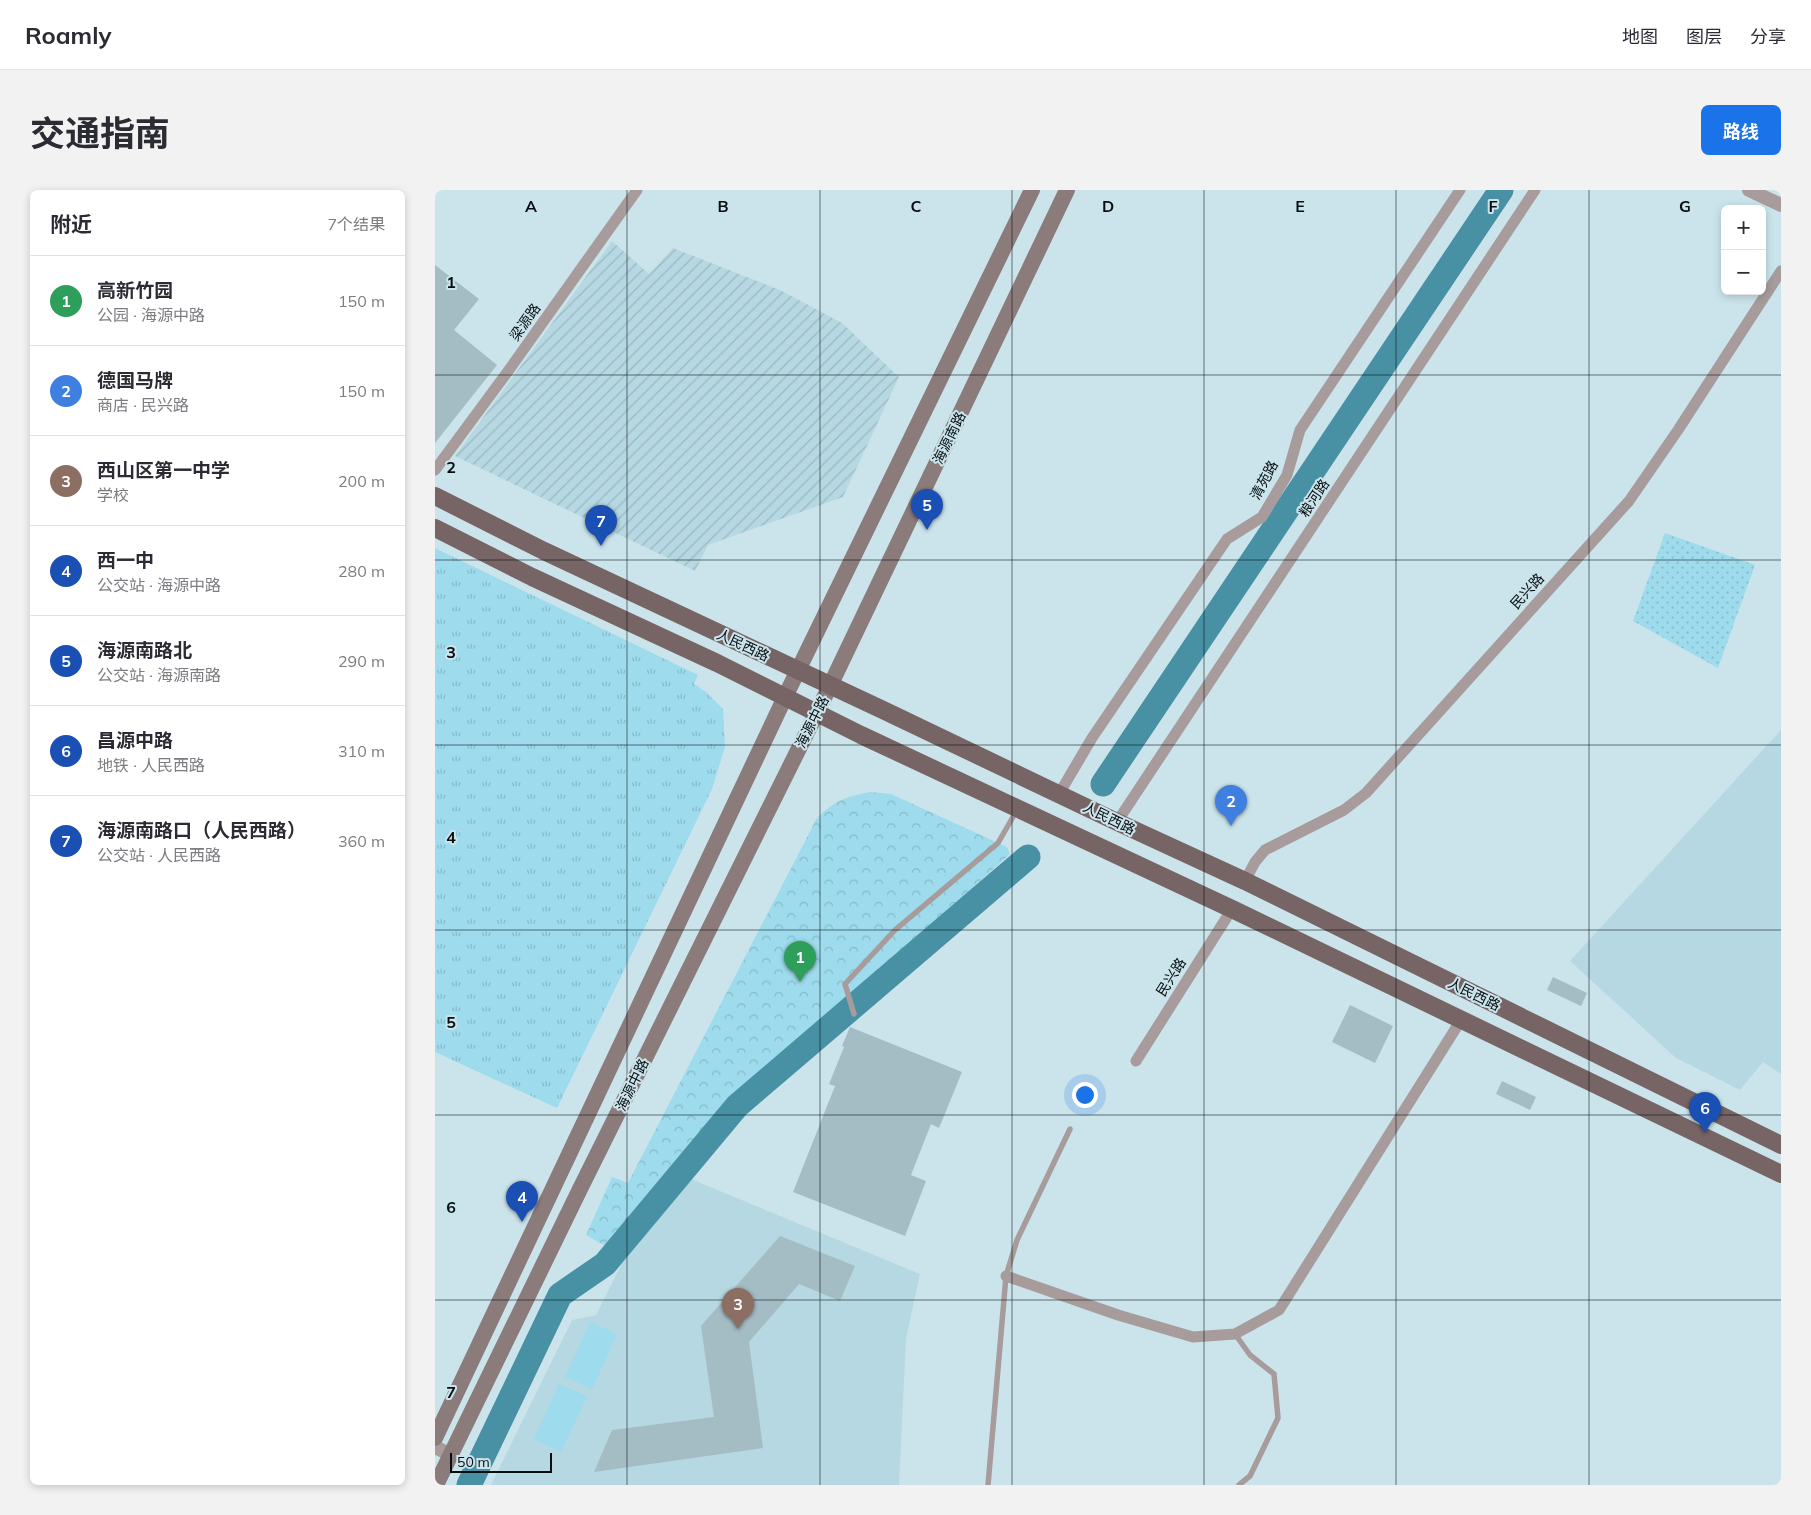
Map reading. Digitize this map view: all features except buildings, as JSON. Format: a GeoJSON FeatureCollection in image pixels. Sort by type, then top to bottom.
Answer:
{"type":"FeatureCollection","features":[{"type":"Feature","properties":{"kind":"main road"},"geometry":{"type":"LineString","coordinates":[[798,670],[1031,190]]}},
{"type":"Feature","properties":{"kind":"main road","name":"海源南路"},"geometry":{"type":"LineString","coordinates":[[830,686],[1067,190]]}},
{"type":"Feature","properties":{"kind":"main road","name":"人民西路"},"geometry":{"type":"LineString","coordinates":[[435,496],[544,551],[1245,881],[1781,1145]]}},
{"type":"Feature","properties":{"kind":"main road","name":"人民西路"},"geometry":{"type":"LineString","coordinates":[[435,528],[532,577],[717,663],[816,713],[1232,909],[1781,1174]]}},
{"type":"Feature","properties":{"kind":"main road","name":"海源中路"},"geometry":{"type":"LineString","coordinates":[[436,1438],[798,670]]}},
{"type":"Feature","properties":{"kind":"main road","name":"海源中路"},"geometry":{"type":"LineString","coordinates":[[436,1485],[580,1189],[830,686]]}},
{"type":"Feature","properties":{"kind":"street","name":"梁源路"},"geometry":{"type":"LineString","coordinates":[[435,470],[637,190]]}},
{"type":"Feature","properties":{"kind":"street","name":"清苑路"},"geometry":{"type":"LineString","coordinates":[[1059,794],[1092,738],[1227,539],[1261,517],[1287,475],[1300,430],[1460,190]]}},
{"type":"Feature","properties":{"kind":"street","name":"粮河路"},"geometry":{"type":"LineString","coordinates":[[1117,822],[1535,190]]}},
{"type":"Feature","properties":{"kind":"street"},"geometry":{"type":"LineString","coordinates":[[1749,190],[1781,205]]}},
{"type":"Feature","properties":{"kind":"street","name":"民兴路"},"geometry":{"type":"LineString","coordinates":[[1245,881],[1255,862],[1265,850],[1344,810],[1366,792],[1629,501],[1678,430],[1781,271]]}},
{"type":"Feature","properties":{"kind":"street","name":"民兴路"},"geometry":{"type":"LineString","coordinates":[[1136,1060],[1232,909]]}},
{"type":"Feature","properties":{"kind":"street"},"geometry":{"type":"LineString","coordinates":[[1006,1276],[1119,1314],[1193,1336],[1235,1334],[1279,1310],[1461,1020]]}},
{"type":"Feature","properties":{"kind":"street"},"geometry":{"type":"LineString","coordinates":[[436,1438],[453,1449]]}},
{"type":"Feature","properties":{"kind":"lane"},"geometry":{"type":"LineString","coordinates":[[854,1014],[845,984],[895,930],[999,843],[1018,808]]}},
{"type":"Feature","properties":{"kind":"lane"},"geometry":{"type":"LineString","coordinates":[[988,1485],[1006,1276],[1017,1240],[1070,1129]]}},
{"type":"Feature","properties":{"kind":"lane"},"geometry":{"type":"LineString","coordinates":[[1235,1334],[1250,1355],[1274,1374],[1278,1418],[1250,1476],[1239,1485]]}},
{"type":"Feature","properties":{"kind":"shaded area"},"geometry":{"type":"Polygon","coordinates":[[[612,241],[649,274],[673,248],[780,290],[842,323],[899,377],[843,497],[708,545],[695,571],[455,456],[612,241]]]}},
{"type":"Feature","properties":{"kind":"shaded area"},"geometry":{"type":"Polygon","coordinates":[[[1781,730],[1781,1074],[1763,1062],[1740,1090],[1676,1058],[1570,961],[1781,730]]]}},
{"type":"Feature","properties":{"kind":"shaded area"},"geometry":{"type":"Polygon","coordinates":[[[691,1179],[920,1274],[906,1339],[899,1485],[491,1485],[572,1320],[596,1315],[622,1263],[691,1179]]]}},
{"type":"Feature","properties":{"kind":"green space"},"geometry":{"type":"Polygon","coordinates":[[[1665,533],[1755,565],[1718,668],[1633,621],[1665,533]]]}},
{"type":"Feature","properties":{"kind":"green space"},"geometry":{"type":"Polygon","coordinates":[[[435,548],[698,675],[694,684],[706,692],[723,709],[725,747],[712,789],[557,1108],[435,1052],[435,548]]]}},
{"type":"Feature","properties":{"kind":"green space"},"geometry":{"type":"Polygon","coordinates":[[[870,792],[891,794],[1007,847],[1010,854],[728,1110],[611,1249],[586,1235],[612,1177],[628,1183],[817,818],[841,800],[870,792]]]}},
{"type":"Feature","properties":{"kind":"green space"},"geometry":{"type":"Polygon","coordinates":[[[590,1322],[617,1334],[592,1389],[565,1377],[590,1322]]]}},
{"type":"Feature","properties":{"kind":"green space"},"geometry":{"type":"Polygon","coordinates":[[[559,1384],[587,1396],[561,1452],[534,1439],[559,1384]]]}},
{"type":"Feature","properties":{"kind":"waterway"},"geometry":{"type":"LineString","coordinates":[[1103,784],[1501,190]]}},
{"type":"Feature","properties":{"kind":"waterway"},"geometry":{"type":"LineString","coordinates":[[469,1485],[560,1295],[605,1264],[737,1106],[1028,857]]}},
{"type":"Feature","properties":{"kind":"place","name":"海源南路北"},"geometry":{"type":"Point","coordinates":[927,530]}},
{"type":"Feature","properties":{"kind":"place","name":"海源南路口（人民西路）"},"geometry":{"type":"Point","coordinates":[601,546]}},
{"type":"Feature","properties":{"kind":"place","name":"德国马牌"},"geometry":{"type":"Point","coordinates":[1231,826]}},
{"type":"Feature","properties":{"kind":"place","name":"高新竹园"},"geometry":{"type":"Point","coordinates":[800,982]}},
{"type":"Feature","properties":{"kind":"place","name":"昌源中路"},"geometry":{"type":"Point","coordinates":[1705,1133]}},
{"type":"Feature","properties":{"kind":"place","name":"西一中"},"geometry":{"type":"Point","coordinates":[522,1222]}},
{"type":"Feature","properties":{"kind":"place","name":"西山区第一中学"},"geometry":{"type":"Point","coordinates":[738,1329]}}]}
